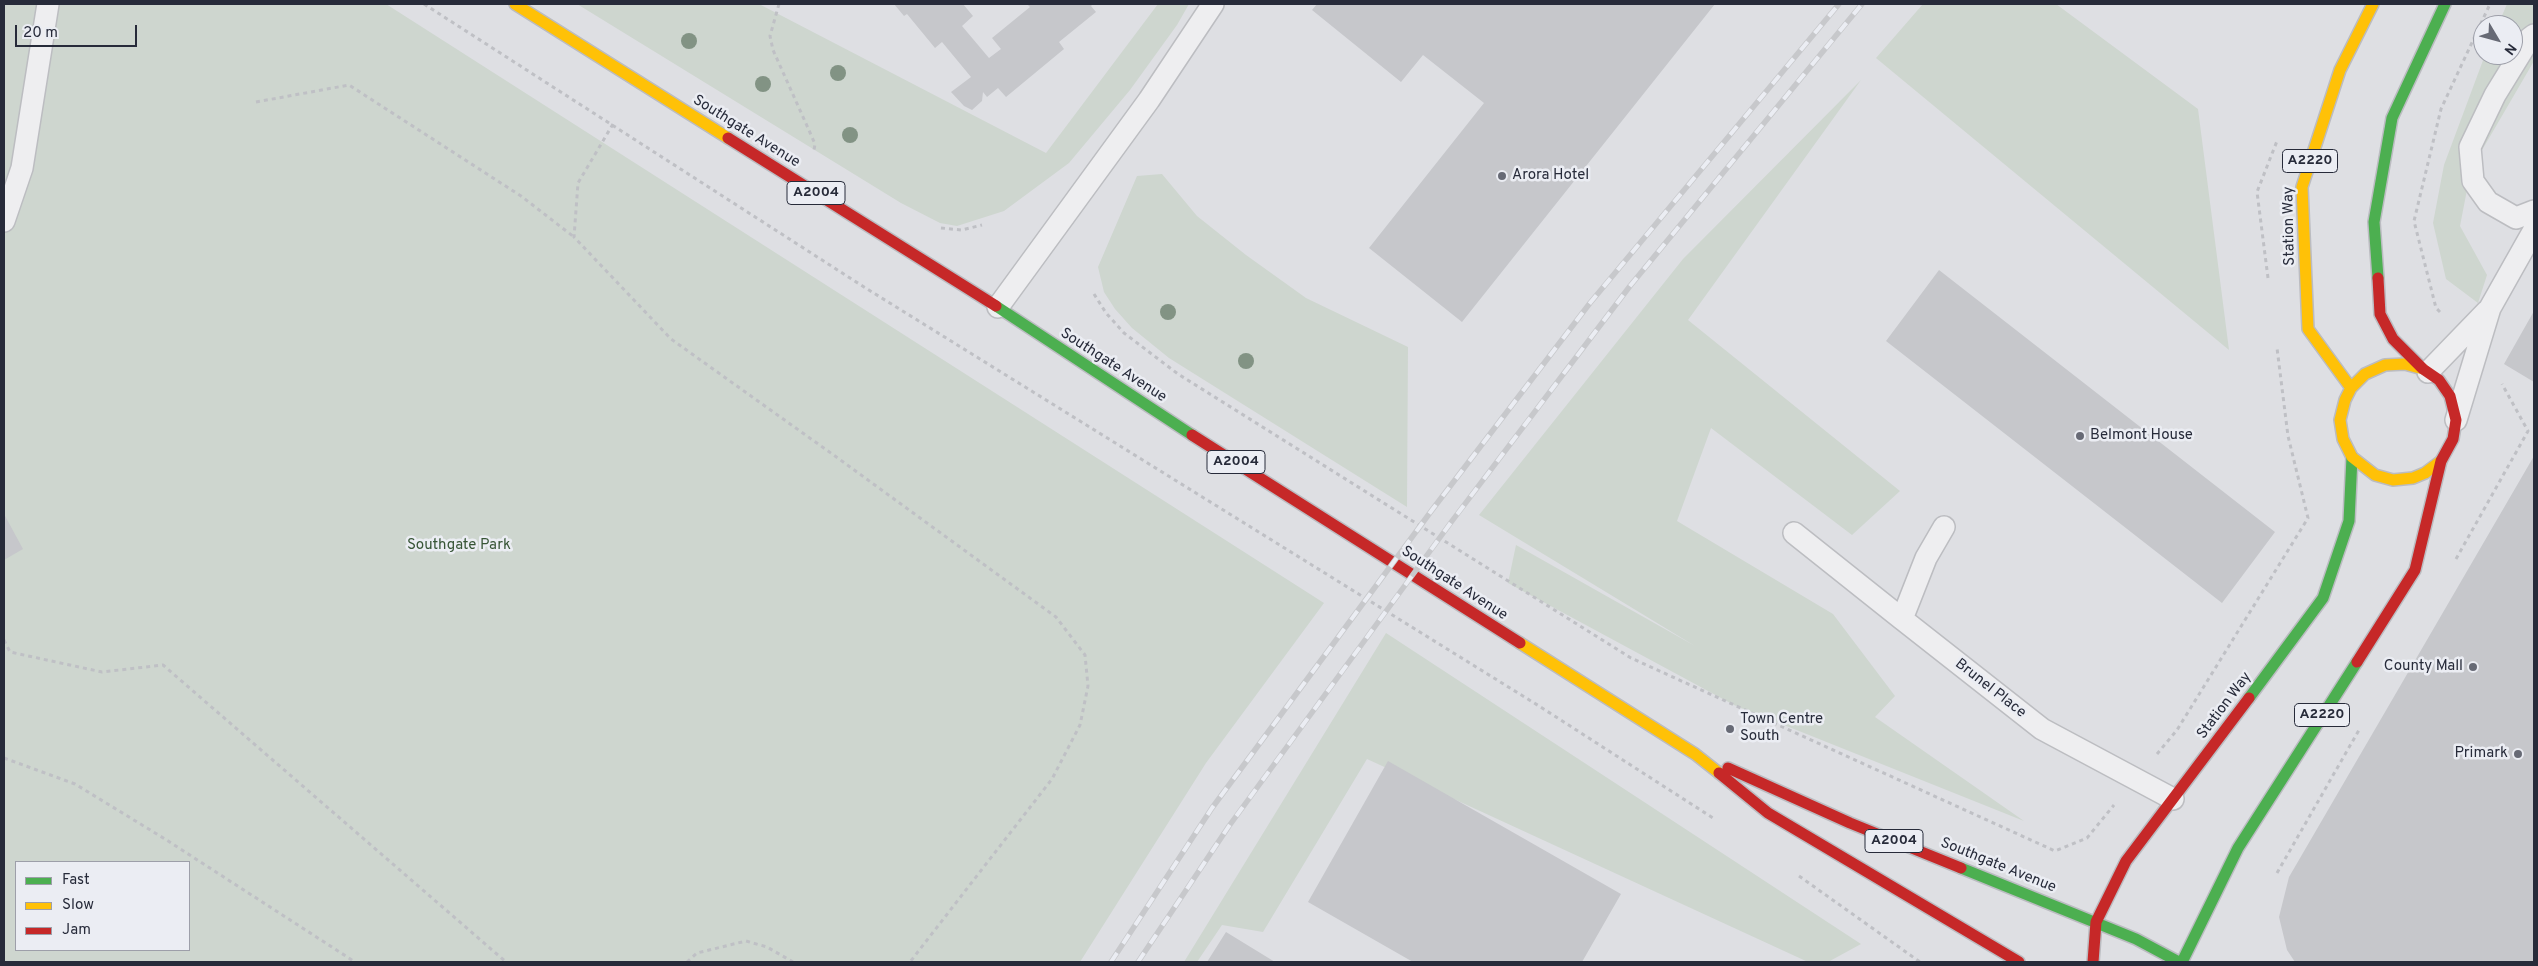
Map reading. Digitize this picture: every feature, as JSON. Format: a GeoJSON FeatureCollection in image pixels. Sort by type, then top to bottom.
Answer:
{"type":"FeatureCollection","features":[{"type":"Feature","properties":{"kind":"main road","name":"Southgate Avenue"},"geometry":{"type":"LineString","coordinates":[[514,4],[998,307],[1116,387],[1695,754],[1768,813],[2019,962]]}},
{"type":"Feature","properties":{"kind":"main road","name":"Station Way"},"geometry":{"type":"LineString","coordinates":[[2351,388],[2308,329],[2302,187],[2340,70],[2373,4]]}},
{"type":"Feature","properties":{"kind":"main road","name":"Station Way"},"geometry":{"type":"LineString","coordinates":[[2180,962],[2238,848],[2415,570],[2441,461],[2453,439],[2456,420],[2450,396],[2439,380],[2425,371],[2393,339],[2380,314],[2374,222],[2392,118],[2444,4]]}},
{"type":"Feature","properties":{"kind":"main road","name":"Station Way"},"geometry":{"type":"LineString","coordinates":[[2425,371],[2405,364],[2385,365],[2366,374],[2351,388],[2344,400],[2340,420],[2343,439],[2352,457],[2375,475],[2393,480],[2419,476],[2441,461]]}},
{"type":"Feature","properties":{"kind":"main road","name":"Station Way"},"geometry":{"type":"LineString","coordinates":[[2093,962],[2096,922],[2126,861],[2323,598],[2349,521],[2352,457]]}},
{"type":"Feature","properties":{"kind":"main road","name":"Southgate Avenue"},"geometry":{"type":"LineString","coordinates":[[1695,754],[1850,823],[2136,939],[2180,962]]}},
{"type":"Feature","properties":{"kind":"lane"},"geometry":{"type":"LineString","coordinates":[[4,221],[22,168],[48,4]]}},
{"type":"Feature","properties":{"kind":"lane"},"geometry":{"type":"LineString","coordinates":[[998,307],[1149,100],[1213,4]]}},
{"type":"Feature","properties":{"kind":"lane"},"geometry":{"type":"LineString","coordinates":[[2534,35],[2530,38],[2495,96],[2470,147],[2473,181],[2488,202],[2516,218],[2534,211]]}},
{"type":"Feature","properties":{"kind":"lane"},"geometry":{"type":"LineString","coordinates":[[2456,420],[2490,308],[2534,230]]}},
{"type":"Feature","properties":{"kind":"lane"},"geometry":{"type":"LineString","coordinates":[[2425,371],[2490,308]]}},
{"type":"Feature","properties":{"kind":"lane"},"geometry":{"type":"LineString","coordinates":[[1902,619],[1926,558],[1944,527]]}},
{"type":"Feature","properties":{"kind":"lane","name":"Brunel Place"},"geometry":{"type":"LineString","coordinates":[[1794,533],[2042,729],[2173,798]]}},
{"type":"Feature","properties":{"kind":"path"},"geometry":{"type":"LineString","coordinates":[[424,4],[864,287],[1718,820]]}},
{"type":"Feature","properties":{"kind":"path"},"geometry":{"type":"LineString","coordinates":[[779,4],[770,36],[773,50],[815,144],[813,158]]}},
{"type":"Feature","properties":{"kind":"path"},"geometry":{"type":"LineString","coordinates":[[256,102],[349,85],[521,196],[574,238],[671,339],[828,450],[1056,617],[1085,655],[1088,686],[1080,725],[1052,778],[910,962]]}},
{"type":"Feature","properties":{"kind":"path"},"geometry":{"type":"LineString","coordinates":[[574,238],[578,184],[613,124]]}},
{"type":"Feature","properties":{"kind":"path"},"geometry":{"type":"LineString","coordinates":[[2268,280],[2257,192],[2278,137]]}},
{"type":"Feature","properties":{"kind":"path"},"geometry":{"type":"LineString","coordinates":[[1094,294],[1106,313],[1124,333],[1178,374],[1631,658],[2055,850],[2087,838],[2177,730],[2308,518],[2288,436],[2276,339]]}},
{"type":"Feature","properties":{"kind":"path"},"geometry":{"type":"LineString","coordinates":[[4,640],[10,652],[102,672],[163,665],[506,962]]}},
{"type":"Feature","properties":{"kind":"path"},"geometry":{"type":"LineString","coordinates":[[4,758],[75,784],[165,839],[355,962]]}},
{"type":"Feature","properties":{"kind":"path"},"geometry":{"type":"LineString","coordinates":[[1799,875],[1920,962]]}},
{"type":"Feature","properties":{"kind":"path"},"geometry":{"type":"LineString","coordinates":[[688,962],[696,954],[746,940],[767,947],[793,962]]}},
{"type":"Feature","properties":{"kind":"green space","name":"Southgate Park"},"geometry":{"type":"Polygon","coordinates":[[[4,4],[386,4],[1324,603],[1206,763],[1080,962],[4,962],[4,4]]]}},
{"type":"Feature","properties":{"kind":"green space"},"geometry":{"type":"Polygon","coordinates":[[[577,4],[759,4],[1046,153],[1158,4],[1189,4],[1177,25],[1130,90],[1069,163],[1004,211],[957,226],[940,223],[901,203],[577,4]]]}},
{"type":"Feature","properties":{"kind":"green space"},"geometry":{"type":"Polygon","coordinates":[[[1923,4],[2056,4],[2198,109],[2229,350],[1876,58],[1923,4]]]}},
{"type":"Feature","properties":{"kind":"green space"},"geometry":{"type":"Polygon","coordinates":[[[2507,4],[2534,4],[2534,61],[2471,169],[2460,226],[2487,275],[2478,303],[2446,279],[2433,223],[2444,165],[2481,65],[2523,65],[2523,15],[2502,15],[2507,4]]]}},
{"type":"Feature","properties":{"kind":"green space"},"geometry":{"type":"Polygon","coordinates":[[[1861,80],[1688,320],[1900,491],[1852,535],[1711,428],[1677,521],[1833,614],[1895,696],[1875,717],[2024,821],[1734,705],[1508,583],[1516,545],[1695,646],[1479,515],[1683,259],[1861,80]]]}},
{"type":"Feature","properties":{"kind":"green space"},"geometry":{"type":"Polygon","coordinates":[[[1162,174],[1197,216],[1246,255],[1306,298],[1408,347],[1407,507],[1169,358],[1132,328],[1115,309],[1104,292],[1098,267],[1137,176],[1162,174]]]}},
{"type":"Feature","properties":{"kind":"green space"},"geometry":{"type":"Polygon","coordinates":[[[1386,633],[1861,944],[1828,962],[1808,962],[1367,759],[1263,932],[1222,925],[1197,962],[1184,962],[1386,633]]]}},
{"type":"Feature","properties":{"kind":"building"},"geometry":{"type":"Polygon","coordinates":[[[894,4],[963,4],[973,16],[962,26],[989,58],[1001,49],[992,38],[1030,7],[1027,4],[1093,4],[1091,6],[1096,12],[1059,42],[1064,49],[1006,97],[998,88],[987,97],[983,92],[982,101],[972,110],[964,106],[951,92],[971,77],[942,42],[935,48],[907,14],[904,16],[894,4]]]}},
{"type":"Feature","properties":{"kind":"building","name":"Arora Hotel"},"geometry":{"type":"Polygon","coordinates":[[[1317,4],[1715,4],[1462,322],[1369,248],[1484,103],[1423,55],[1401,82],[1312,10],[1317,4]]]}},
{"type":"Feature","properties":{"kind":"building","name":"Belmont House"},"geometry":{"type":"Polygon","coordinates":[[[1939,270],[2275,532],[2222,603],[1886,341],[1939,270]]]}},
{"type":"Feature","properties":{"kind":"building"},"geometry":{"type":"Polygon","coordinates":[[[2534,311],[2534,382],[2504,364],[2534,311]]]}},
{"type":"Feature","properties":{"kind":"building","name":"County Mall"},"geometry":{"type":"Polygon","coordinates":[[[2534,456],[2534,962],[2295,962],[2287,950],[2279,917],[2289,877],[2534,456]]]}},
{"type":"Feature","properties":{"kind":"building"},"geometry":{"type":"Polygon","coordinates":[[[4,514],[23,549],[4,560],[4,514]]]}},
{"type":"Feature","properties":{"kind":"building"},"geometry":{"type":"Polygon","coordinates":[[[1388,761],[1621,894],[1582,962],[1413,962],[1308,902],[1388,761]]]}},
{"type":"Feature","properties":{"kind":"building"},"geometry":{"type":"Polygon","coordinates":[[[1226,932],[1275,962],[1207,962],[1226,932]]]}},
{"type":"Feature","properties":{"kind":"railway"},"geometry":{"type":"LineString","coordinates":[[1111,962],[1212,808],[1432,510],[1590,303],[1839,4]]}},
{"type":"Feature","properties":{"kind":"railway"},"geometry":{"type":"LineString","coordinates":[[1138,962],[1229,826],[1452,521],[1630,286],[1862,4]]}},
{"type":"Feature","properties":{"kind":"traffic: fast"},"geometry":{"type":"LineString","coordinates":[[2378,278],[2374,222],[2392,118],[2445,4]]}},
{"type":"Feature","properties":{"kind":"traffic: fast"},"geometry":{"type":"LineString","coordinates":[[996,306],[1192,435]]}},
{"type":"Feature","properties":{"kind":"traffic: fast"},"geometry":{"type":"LineString","coordinates":[[2249,698],[2323,598],[2349,521],[2352,457]]}},
{"type":"Feature","properties":{"kind":"traffic: fast"},"geometry":{"type":"LineString","coordinates":[[2182,962],[2238,848],[2357,662]]}},
{"type":"Feature","properties":{"kind":"traffic: fast"},"geometry":{"type":"LineString","coordinates":[[1961,868],[2136,939],[2179,962]]}},
{"type":"Feature","properties":{"kind":"traffic: slow"},"geometry":{"type":"LineString","coordinates":[[515,4],[728,138]]}},
{"type":"Feature","properties":{"kind":"traffic: slow"},"geometry":{"type":"LineString","coordinates":[[2351,388],[2308,329],[2302,187],[2340,70],[2373,4]]}},
{"type":"Feature","properties":{"kind":"traffic: slow"},"geometry":{"type":"LineString","coordinates":[[2423,369],[2405,364],[2385,365],[2365,374],[2351,388],[2345,400],[2340,420],[2343,439],[2352,457],[2375,475],[2393,480],[2413,478],[2425,473],[2441,461]]}},
{"type":"Feature","properties":{"kind":"traffic: slow"},"geometry":{"type":"LineString","coordinates":[[1520,643],[1695,754],[1719,773]]}},
{"type":"Feature","properties":{"kind":"traffic: jam"},"geometry":{"type":"LineString","coordinates":[[728,138],[996,306]]}},
{"type":"Feature","properties":{"kind":"traffic: jam"},"geometry":{"type":"LineString","coordinates":[[2357,662],[2415,570],[2441,461],[2453,439],[2456,420],[2450,396],[2439,380],[2423,369],[2393,339],[2380,314],[2378,278]]}},
{"type":"Feature","properties":{"kind":"traffic: jam"},"geometry":{"type":"LineString","coordinates":[[1192,435],[1520,643]]}},
{"type":"Feature","properties":{"kind":"traffic: jam"},"geometry":{"type":"LineString","coordinates":[[2093,962],[2096,922],[2126,861],[2249,698]]}},
{"type":"Feature","properties":{"kind":"traffic: jam"},"geometry":{"type":"LineString","coordinates":[[1728,768],[1850,823],[1961,868]]}},
{"type":"Feature","properties":{"kind":"traffic: jam"},"geometry":{"type":"LineString","coordinates":[[1719,773],[1768,813],[2019,962]]}},
{"type":"Feature","properties":{"kind":"place","name":"Arora Hotel"},"geometry":{"type":"Point","coordinates":[1502,176]}},
{"type":"Feature","properties":{"kind":"place","name":"Belmont House"},"geometry":{"type":"Point","coordinates":[2080,436]}},
{"type":"Feature","properties":{"kind":"place","name":"County Mall"},"geometry":{"type":"Point","coordinates":[2473,667]}},
{"type":"Feature","properties":{"kind":"place","name":"Town Centre South"},"geometry":{"type":"Point","coordinates":[1730,729]}},
{"type":"Feature","properties":{"kind":"place","name":"Primark"},"geometry":{"type":"Point","coordinates":[2518,754]}}]}
